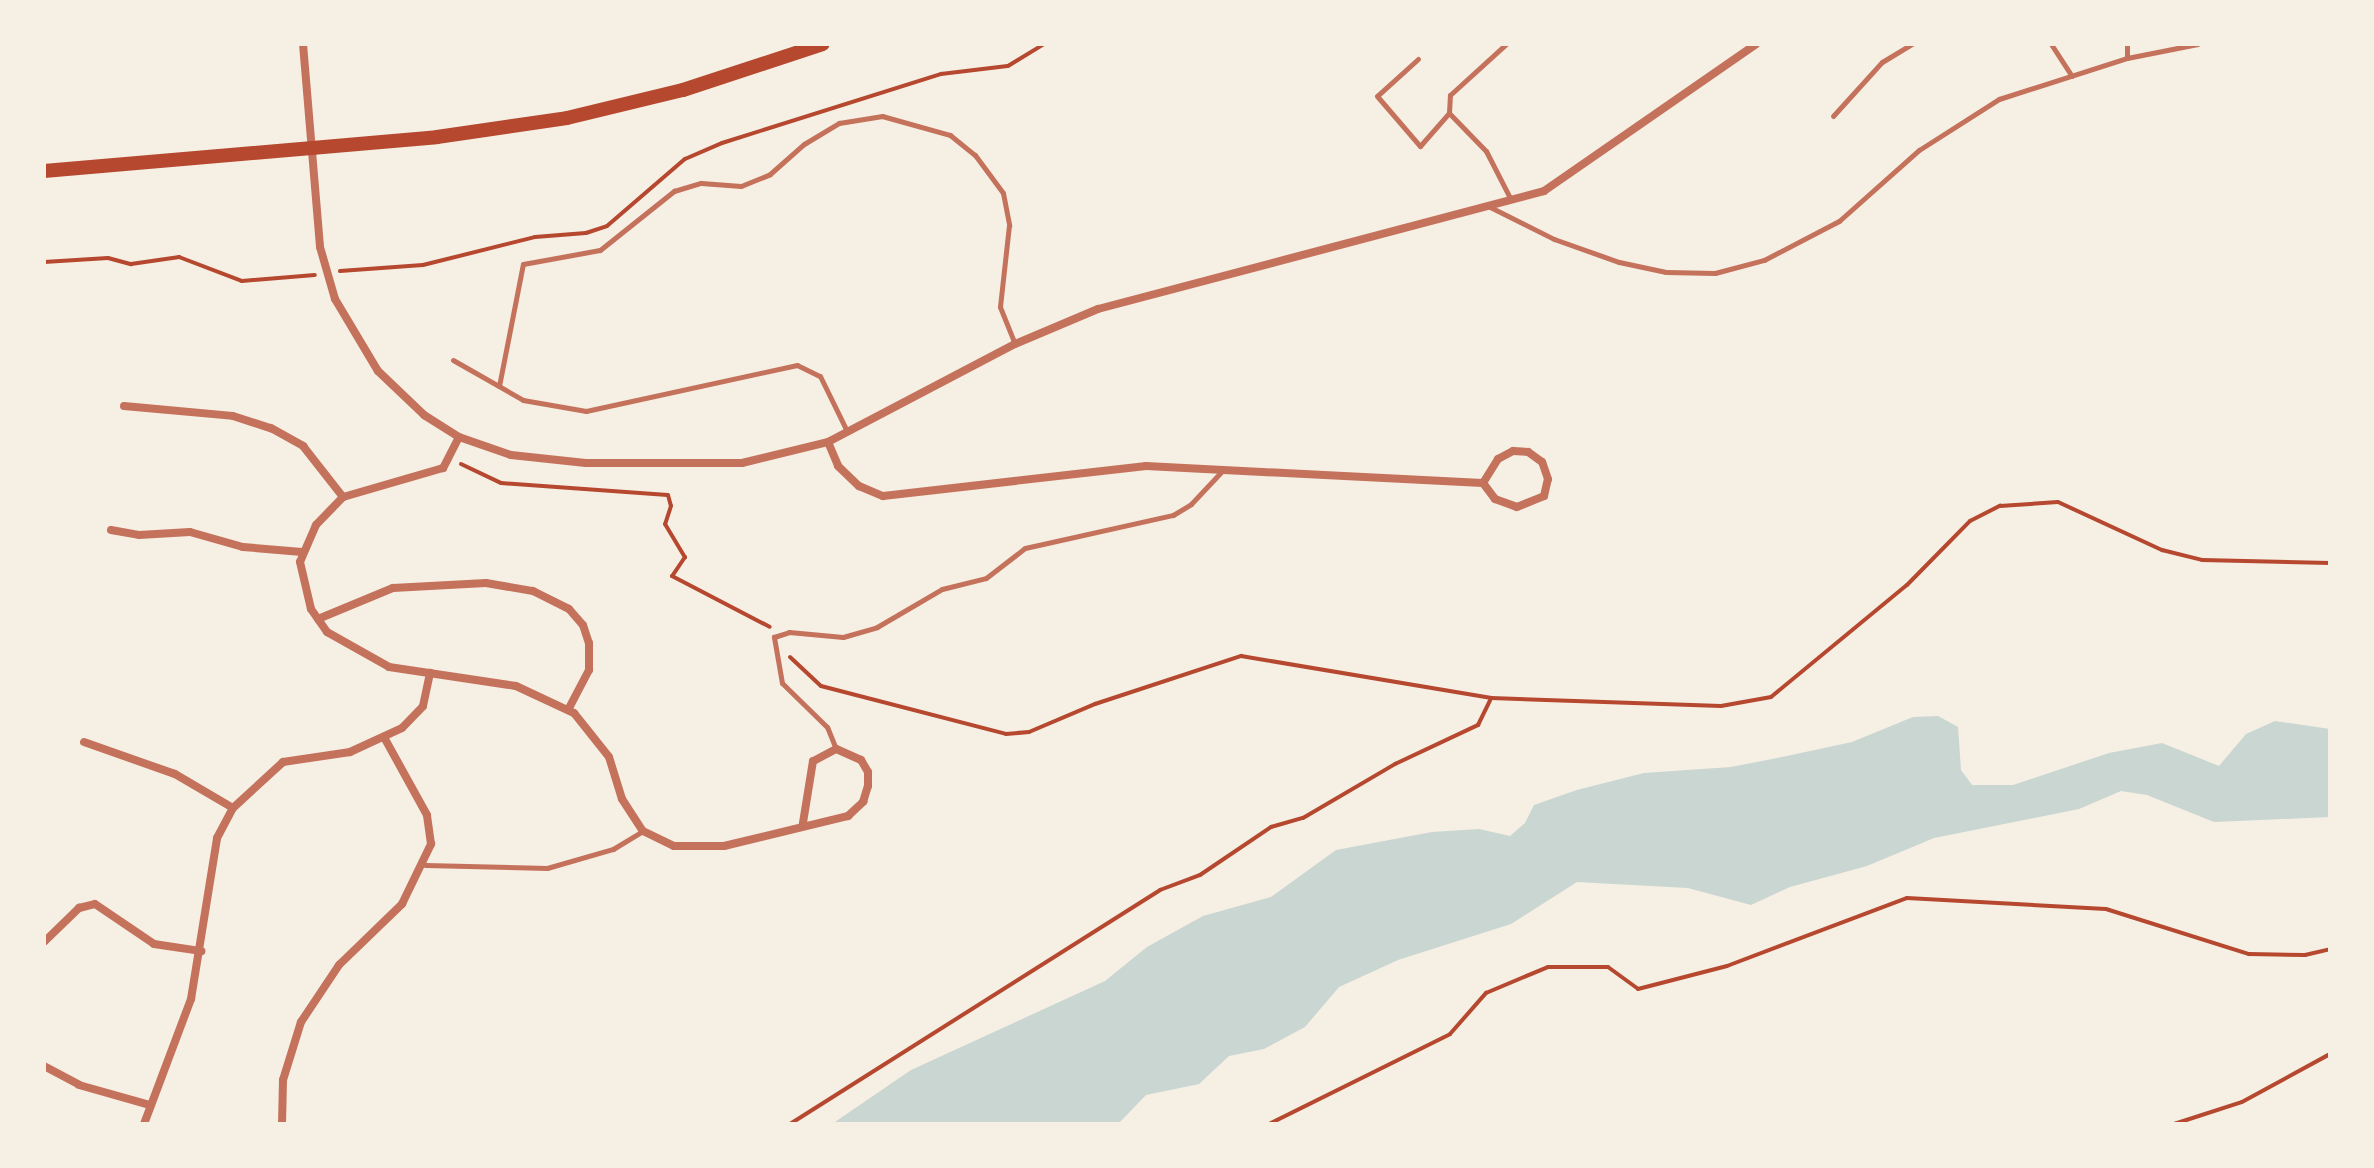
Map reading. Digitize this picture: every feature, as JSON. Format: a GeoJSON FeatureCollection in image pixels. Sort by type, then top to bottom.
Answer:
{"type":"FeatureCollection","features":[{"type":"Feature","properties":{"kind":"main road"},"geometry":{"type":"LineString","coordinates":[[44,171],[314,148],[567,118],[683,90],[823,44]]}},
{"type":"Feature","properties":{"kind":"street"},"geometry":{"type":"LineString","coordinates":[[303,44],[320,247],[346,321],[378,371],[424,415],[459,437],[511,455],[586,463],[742,463],[828,442],[1015,344],[1098,309],[1544,191],[1756,44]]}},
{"type":"Feature","properties":{"kind":"street"},"geometry":{"type":"LineString","coordinates":[[124,406],[233,416],[271,428],[303,446],[343,497]]}},
{"type":"Feature","properties":{"kind":"street"},"geometry":{"type":"LineString","coordinates":[[459,437],[450,457],[433,474],[343,497],[330,505],[302,552],[304,586],[327,632],[371,658],[430,673],[516,686],[568,710],[592,729],[609,757],[622,799],[643,831],[689,849],[724,846],[803,823],[848,816],[863,802],[868,772],[861,760],[836,749],[813,761],[803,823]]}},
{"type":"Feature","properties":{"kind":"street"},"geometry":{"type":"LineString","coordinates":[[828,442],[838,466],[859,486],[883,496],[1146,466],[1483,483],[1495,499],[1517,507],[1544,496],[1548,479],[1542,462],[1528,452],[1513,451],[1498,459],[1483,483]]}},
{"type":"Feature","properties":{"kind":"street"},"geometry":{"type":"LineString","coordinates":[[111,530],[139,535],[190,532],[243,547],[302,552]]}},
{"type":"Feature","properties":{"kind":"street"},"geometry":{"type":"LineString","coordinates":[[318,619],[393,588],[486,583],[533,591],[569,609],[583,625],[589,643],[589,670],[568,710]]}},
{"type":"Feature","properties":{"kind":"street"},"geometry":{"type":"LineString","coordinates":[[144,1124],[191,999],[217,838],[233,808],[283,762],[350,752],[385,739],[423,706],[430,673]]}},
{"type":"Feature","properties":{"kind":"street"},"geometry":{"type":"LineString","coordinates":[[282,1124],[283,1080],[301,1022],[339,965],[402,904],[425,865],[431,844],[427,815],[385,739]]}},
{"type":"Feature","properties":{"kind":"street"},"geometry":{"type":"LineString","coordinates":[[84,742],[175,774],[233,808]]}},
{"type":"Feature","properties":{"kind":"street"},"geometry":{"type":"LineString","coordinates":[[44,942],[79,908],[95,904],[154,944],[201,951]]}},
{"type":"Feature","properties":{"kind":"street"},"geometry":{"type":"LineString","coordinates":[[44,1066],[91,1089],[150,1105]]}},
{"type":"Feature","properties":{"kind":"lane"},"geometry":{"type":"LineString","coordinates":[[1418,59],[1377,96],[1420,146],[1449,113],[1450,95],[1506,44]]}},
{"type":"Feature","properties":{"kind":"lane"},"geometry":{"type":"LineString","coordinates":[[1833,116],[1882,62],[1912,44]]}},
{"type":"Feature","properties":{"kind":"lane"},"geometry":{"type":"LineString","coordinates":[[2051,44],[2072,76]]}},
{"type":"Feature","properties":{"kind":"lane"},"geometry":{"type":"LineString","coordinates":[[2127,44],[2127,58]]}},
{"type":"Feature","properties":{"kind":"lane"},"geometry":{"type":"LineString","coordinates":[[1487,205],[1554,239],[1619,262],[1666,272],[1715,273],[1764,260],[1839,221],[1930,142],[1999,99],[2127,58],[2198,44]]}},
{"type":"Feature","properties":{"kind":"lane"},"geometry":{"type":"LineString","coordinates":[[1449,113],[1486,151],[1510,198]]}},
{"type":"Feature","properties":{"kind":"lane"},"geometry":{"type":"LineString","coordinates":[[499,386],[523,264],[600,250],[674,191],[701,183],[741,186],[770,174],[804,144],[839,123],[882,116],[950,135],[975,155],[1003,193],[1009,225],[1000,307],[1015,344]]}},
{"type":"Feature","properties":{"kind":"lane"},"geometry":{"type":"LineString","coordinates":[[453,360],[499,386],[551,408],[586,411],[797,365],[820,376],[848,432]]}},
{"type":"Feature","properties":{"kind":"lane"},"geometry":{"type":"LineString","coordinates":[[836,749],[827,727],[782,683],[773,649],[779,634],[843,637],[877,627],[942,589],[986,578],[1025,548],[1173,515],[1191,504],[1225,468]]}},
{"type":"Feature","properties":{"kind":"lane"},"geometry":{"type":"LineString","coordinates":[[425,865],[547,868],[613,849],[643,831]]}},
{"type":"Feature","properties":{"kind":"path"},"geometry":{"type":"LineString","coordinates":[[44,262],[108,258],[131,264],[179,257],[242,281],[423,265],[535,237],[586,233],[607,226],[685,159],[722,143],[941,74],[1008,66],[1044,44]]}},
{"type":"Feature","properties":{"kind":"path"},"geometry":{"type":"LineString","coordinates":[[450,457],[501,483],[668,495],[671,506],[665,524],[685,557],[672,576],[779,634],[795,666],[821,686],[1006,734],[1029,732],[1095,704],[1241,656],[1491,698],[1721,706],[1771,697],[1907,585],[1970,521],[2000,506],[2027,501],[2082,509],[2162,550],[2202,560],[2330,563]]}},
{"type":"Feature","properties":{"kind":"path"},"geometry":{"type":"LineString","coordinates":[[790,1124],[1160,890],[1200,875],[1247,840],[1303,818],[1395,764],[1478,725],[1491,698]]}},
{"type":"Feature","properties":{"kind":"path"},"geometry":{"type":"LineString","coordinates":[[1269,1124],[1450,1034],[1486,993],[1548,967],[1608,967],[1638,989],[1727,966],[1907,898],[2106,909],[2249,954],[2305,955],[2330,949]]}},
{"type":"Feature","properties":{"kind":"path"},"geometry":{"type":"LineString","coordinates":[[2174,1124],[2242,1102],[2330,1054]]}},
{"type":"Feature","properties":{"kind":"shaded area"},"geometry":{"type":"Polygon","coordinates":[[[1938,716],[1958,727],[1961,770],[1972,785],[2013,785],[2109,753],[2162,743],[2219,766],[2246,734],[2275,721],[2330,729],[2330,817],[2214,822],[2147,795],[2121,791],[2079,809],[1934,838],[1867,866],[1790,887],[1751,905],[1688,888],[1577,882],[1511,924],[1398,960],[1339,987],[1305,1027],[1264,1049],[1229,1056],[1199,1084],[1146,1095],[1118,1124],[832,1124],[911,1070],[1105,981],[1147,947],[1203,916],[1271,897],[1336,850],[1432,832],[1479,829],[1510,836],[1525,823],[1534,805],[1577,790],[1644,773],[1731,767],[1787,756],[1852,742],[1913,717],[1938,716]]]}}]}
